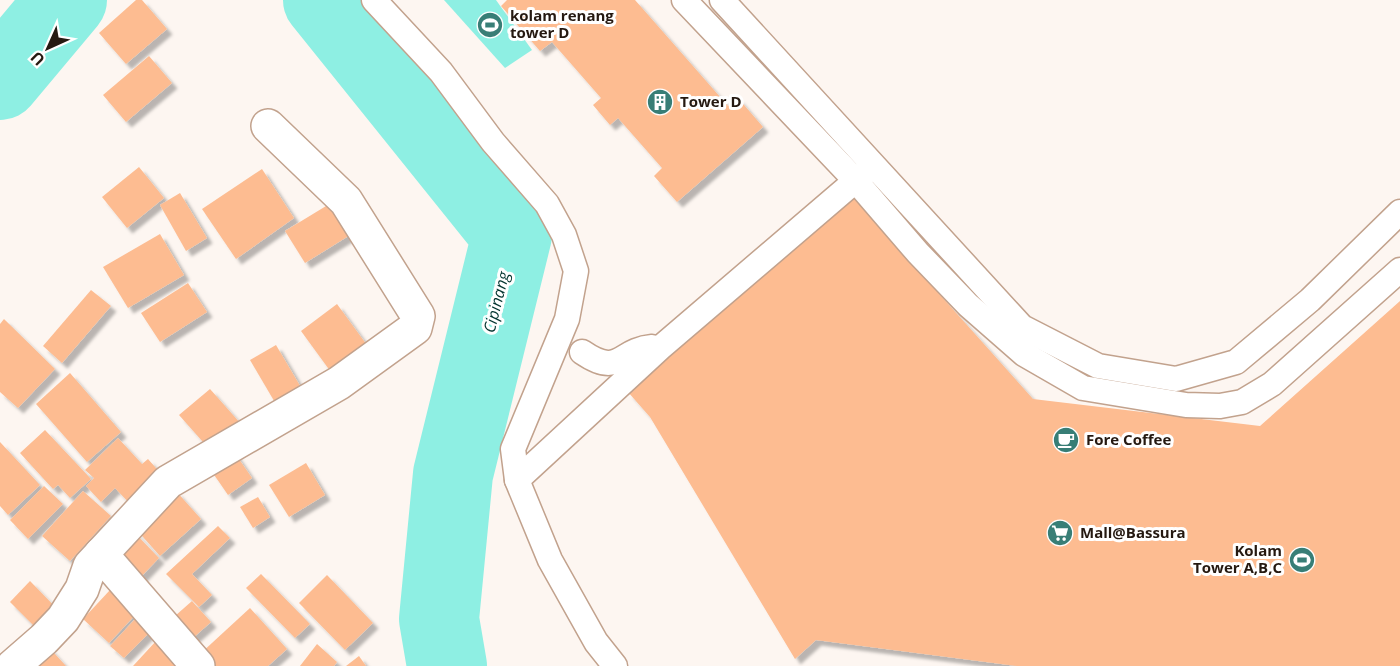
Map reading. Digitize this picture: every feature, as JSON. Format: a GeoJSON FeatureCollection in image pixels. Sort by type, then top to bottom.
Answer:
{"type":"FeatureCollection","features":[{"type":"Feature","properties":{"kind":"street"},"geometry":{"type":"LineString","coordinates":[[13,666],[63,619],[82,589],[90,566],[168,482],[339,383],[415,328],[418,316],[346,201],[268,126]]}},
{"type":"Feature","properties":{"kind":"street"},"geometry":{"type":"LineString","coordinates":[[101,554],[198,666]]}},
{"type":"Feature","properties":{"kind":"lane"},"geometry":{"type":"LineString","coordinates":[[374,0],[441,72],[493,142],[547,204],[564,236],[576,271],[567,319],[513,449],[517,480],[550,560],[596,642],[615,666]]}},
{"type":"Feature","properties":{"kind":"lane"},"geometry":{"type":"LineString","coordinates":[[684,0],[856,181],[918,253],[968,305],[1024,354],[1083,388],[1141,399],[1220,406],[1242,402],[1272,384],[1400,270]]}},
{"type":"Feature","properties":{"kind":"lane"},"geometry":{"type":"LineString","coordinates":[[722,0],[1022,327],[1098,366],[1176,379],[1236,362],[1310,300],[1400,212]]}},
{"type":"Feature","properties":{"kind":"lane"},"geometry":{"type":"LineString","coordinates":[[517,480],[660,348],[874,164]]}},
{"type":"Feature","properties":{"kind":"lane"},"geometry":{"type":"LineString","coordinates":[[582,352],[601,364],[610,364],[639,350],[660,348]]}},
{"type":"Feature","properties":{"kind":"water","name":"kolam renang tower D"},"geometry":{"type":"Polygon","coordinates":[[[444,0],[496,0],[532,50],[505,68],[444,0]]]}},
{"type":"Feature","properties":{"kind":"building"},"geometry":{"type":"Polygon","coordinates":[[[136,0],[142,0],[167,29],[126,64],[99,33],[136,0]]]}},
{"type":"Feature","properties":{"kind":"building","name":"Tower D"},"geometry":{"type":"Polygon","coordinates":[[[507,0],[635,0],[728,106],[738,98],[763,127],[677,202],[654,176],[662,168],[618,118],[610,125],[593,105],[601,98],[552,42],[540,51],[501,6],[507,0]]]}},
{"type":"Feature","properties":{"kind":"building"},"geometry":{"type":"Polygon","coordinates":[[[149,56],[172,83],[126,122],[103,95],[149,56]]]}},
{"type":"Feature","properties":{"kind":"building"},"geometry":{"type":"Polygon","coordinates":[[[139,167],[164,198],[127,228],[102,197],[139,167]]]}},
{"type":"Feature","properties":{"kind":"building"},"geometry":{"type":"Polygon","coordinates":[[[262,169],[294,218],[236,259],[202,209],[262,169]]]}},
{"type":"Feature","properties":{"kind":"building"},"geometry":{"type":"Polygon","coordinates":[[[180,193],[207,238],[186,251],[160,205],[180,193]]]}},
{"type":"Feature","properties":{"kind":"building","name":"Mall@Bassura"},"geometry":{"type":"Polygon","coordinates":[[[850,194],[1033,399],[1260,426],[1400,301],[1400,666],[1017,666],[816,640],[795,659],[650,417],[628,392],[850,194]]]}},
{"type":"Feature","properties":{"kind":"building"},"geometry":{"type":"Polygon","coordinates":[[[331,203],[350,235],[305,263],[285,231],[331,203]]]}},
{"type":"Feature","properties":{"kind":"building"},"geometry":{"type":"Polygon","coordinates":[[[160,234],[184,275],[128,308],[103,267],[160,234]]]}},
{"type":"Feature","properties":{"kind":"building"},"geometry":{"type":"Polygon","coordinates":[[[188,283],[207,312],[160,342],[141,313],[188,283]]]}},
{"type":"Feature","properties":{"kind":"building"},"geometry":{"type":"Polygon","coordinates":[[[91,290],[111,306],[62,363],[43,346],[91,290]]]}},
{"type":"Feature","properties":{"kind":"building"},"geometry":{"type":"Polygon","coordinates":[[[337,304],[372,352],[336,379],[301,331],[337,304]]]}},
{"type":"Feature","properties":{"kind":"building"},"geometry":{"type":"Polygon","coordinates":[[[4,319],[55,369],[18,408],[0,392],[0,324],[4,319]]]}},
{"type":"Feature","properties":{"kind":"building"},"geometry":{"type":"Polygon","coordinates":[[[276,345],[306,396],[280,411],[250,360],[276,345]]]}},
{"type":"Feature","properties":{"kind":"building"},"geometry":{"type":"Polygon","coordinates":[[[70,373],[121,432],[87,462],[36,404],[70,373]]]}},
{"type":"Feature","properties":{"kind":"building"},"geometry":{"type":"Polygon","coordinates":[[[210,389],[241,424],[211,451],[179,415],[210,389]]]}},
{"type":"Feature","properties":{"kind":"building"},"geometry":{"type":"Polygon","coordinates":[[[45,430],[91,479],[70,498],[58,485],[53,489],[20,453],[45,430]]]}},
{"type":"Feature","properties":{"kind":"building"},"geometry":{"type":"Polygon","coordinates":[[[118,438],[142,464],[148,459],[163,476],[132,506],[115,488],[101,502],[86,486],[94,478],[85,470],[118,438]]]}},
{"type":"Feature","properties":{"kind":"building"},"geometry":{"type":"Polygon","coordinates":[[[0,442],[40,485],[8,515],[0,506],[0,442]]]}},
{"type":"Feature","properties":{"kind":"building"},"geometry":{"type":"Polygon","coordinates":[[[232,449],[252,478],[228,495],[208,466],[232,449]]]}},
{"type":"Feature","properties":{"kind":"building"},"geometry":{"type":"Polygon","coordinates":[[[306,463],[325,495],[289,517],[269,485],[306,463]]]}},
{"type":"Feature","properties":{"kind":"building"},"geometry":{"type":"Polygon","coordinates":[[[44,486],[63,504],[28,539],[10,520],[44,486]]]}},
{"type":"Feature","properties":{"kind":"building"},"geometry":{"type":"Polygon","coordinates":[[[83,491],[111,516],[70,561],[42,536],[83,491]]]}},
{"type":"Feature","properties":{"kind":"building"},"geometry":{"type":"Polygon","coordinates":[[[176,491],[201,519],[160,556],[135,528],[176,491]]]}},
{"type":"Feature","properties":{"kind":"building"},"geometry":{"type":"Polygon","coordinates":[[[258,497],[270,517],[253,528],[240,507],[258,497]]]}},
{"type":"Feature","properties":{"kind":"building"},"geometry":{"type":"Polygon","coordinates":[[[218,526],[230,538],[192,574],[212,595],[199,607],[166,574],[218,526]]]}},
{"type":"Feature","properties":{"kind":"building"},"geometry":{"type":"Polygon","coordinates":[[[131,529],[159,558],[133,585],[104,555],[131,529]]]}},
{"type":"Feature","properties":{"kind":"building"},"geometry":{"type":"Polygon","coordinates":[[[261,574],[310,624],[295,638],[246,588],[261,574]]]}},
{"type":"Feature","properties":{"kind":"building"},"geometry":{"type":"Polygon","coordinates":[[[327,575],[373,623],[345,650],[299,603],[327,575]]]}},
{"type":"Feature","properties":{"kind":"building"},"geometry":{"type":"Polygon","coordinates":[[[30,581],[63,615],[43,635],[10,602],[30,581]]]}},
{"type":"Feature","properties":{"kind":"building"},"geometry":{"type":"Polygon","coordinates":[[[110,590],[136,614],[109,643],[83,619],[110,590]]]}},
{"type":"Feature","properties":{"kind":"building"},"geometry":{"type":"Polygon","coordinates":[[[192,601],[211,622],[186,644],[167,623],[192,601]]]}},
{"type":"Feature","properties":{"kind":"building"},"geometry":{"type":"Polygon","coordinates":[[[250,608],[287,649],[268,666],[210,666],[200,654],[250,608]]]}},
{"type":"Feature","properties":{"kind":"building"},"geometry":{"type":"Polygon","coordinates":[[[138,616],[152,630],[124,658],[110,646],[138,616]]]}},
{"type":"Feature","properties":{"kind":"building"},"geometry":{"type":"Polygon","coordinates":[[[156,641],[179,666],[133,666],[156,641]]]}},
{"type":"Feature","properties":{"kind":"building"},"geometry":{"type":"Polygon","coordinates":[[[44,642],[66,666],[20,666],[44,642]]]}},
{"type":"Feature","properties":{"kind":"building"},"geometry":{"type":"Polygon","coordinates":[[[317,644],[337,662],[334,666],[300,666],[317,644]]]}},
{"type":"Feature","properties":{"kind":"building"},"geometry":{"type":"Polygon","coordinates":[[[359,656],[366,666],[346,666],[359,656]]]}},
{"type":"Feature","properties":{"kind":"waterway","name":"Cipinang"},"geometry":{"type":"LineString","coordinates":[[0,80],[67,0]]}},
{"type":"Feature","properties":{"kind":"waterway","name":"Cipinang"},"geometry":{"type":"LineString","coordinates":[[323,0],[512,235],[453,474],[439,619],[447,666]]}},
{"type":"Feature","properties":{"kind":"place","name":"kolam renang tower D"},"geometry":{"type":"Point","coordinates":[490,25]}},
{"type":"Feature","properties":{"kind":"place","name":"Tower D"},"geometry":{"type":"Point","coordinates":[660,102]}},
{"type":"Feature","properties":{"kind":"place","name":"Fore Coffee"},"geometry":{"type":"Point","coordinates":[1066,440]}},
{"type":"Feature","properties":{"kind":"place","name":"Mall@Bassura"},"geometry":{"type":"Point","coordinates":[1060,533]}},
{"type":"Feature","properties":{"kind":"place","name":"Kolam Tower A,B,C"},"geometry":{"type":"Point","coordinates":[1302,560]}}]}
